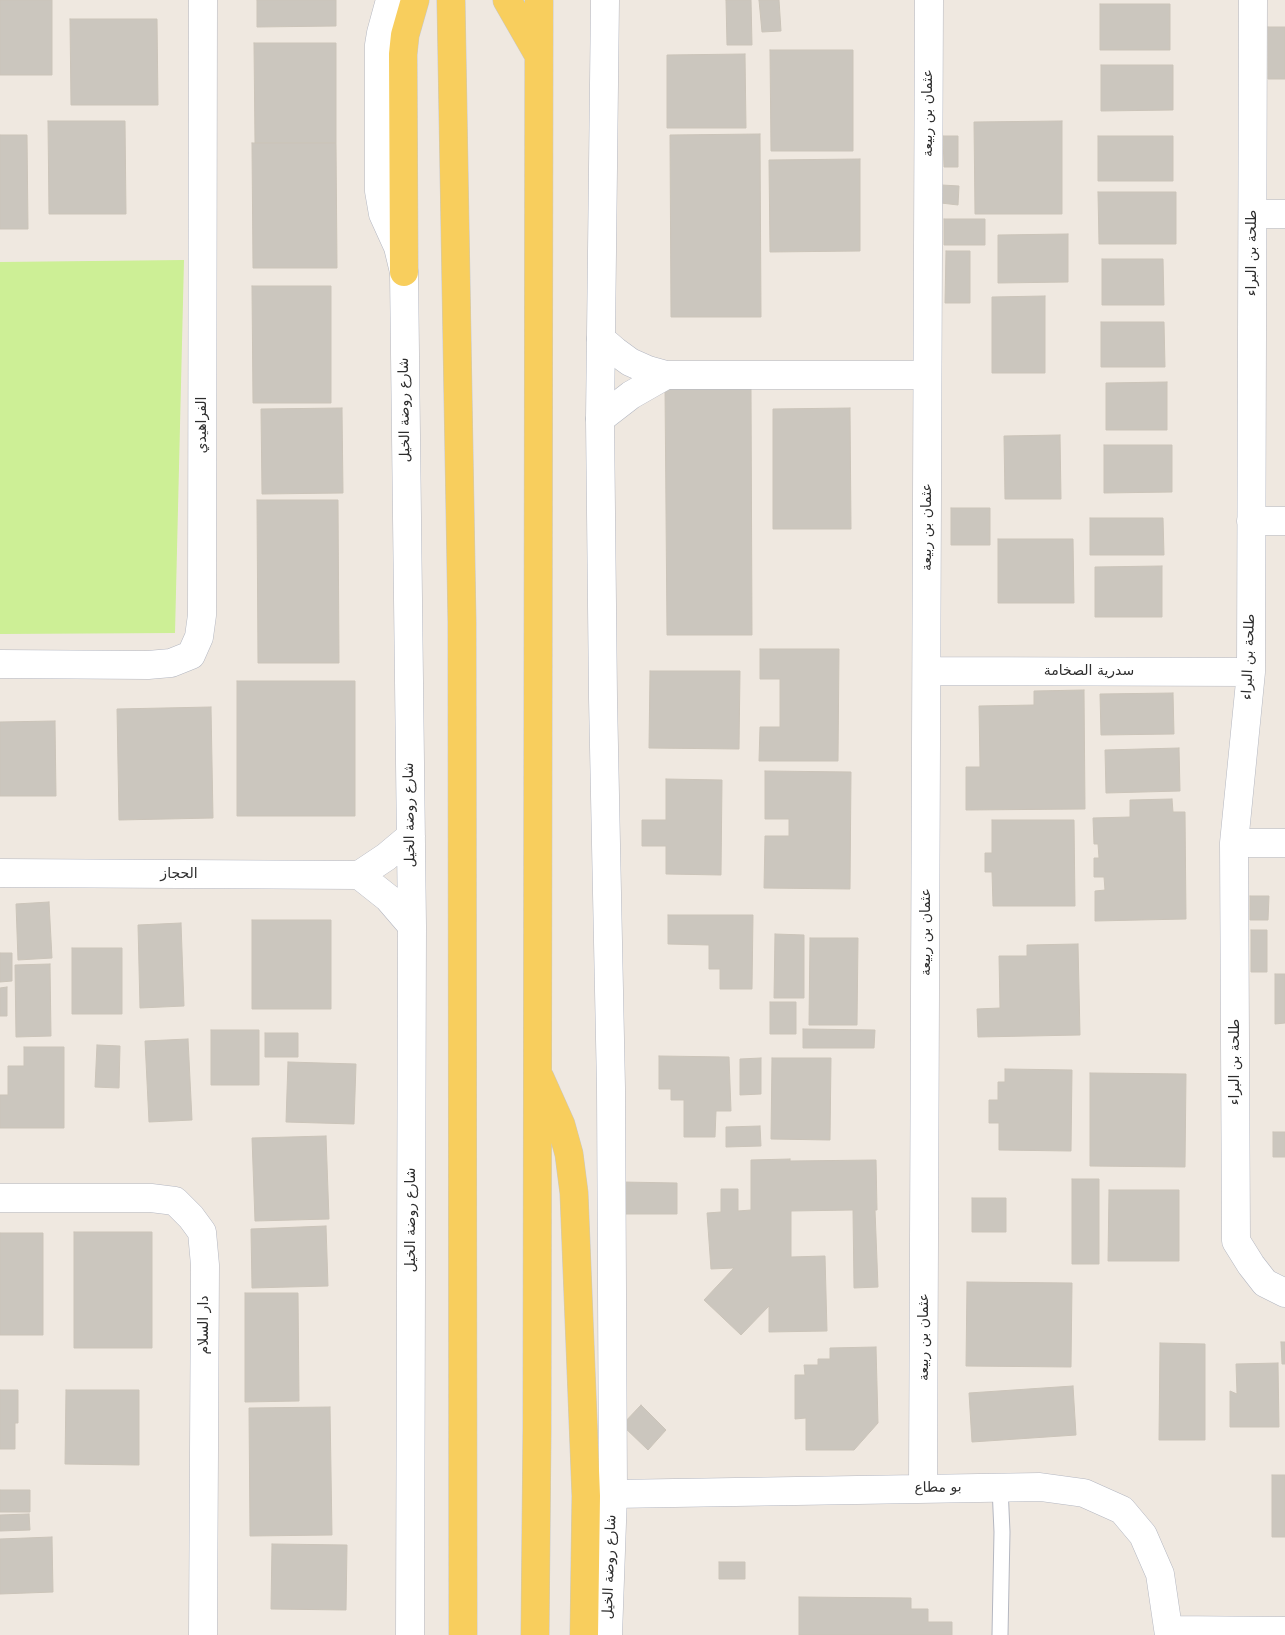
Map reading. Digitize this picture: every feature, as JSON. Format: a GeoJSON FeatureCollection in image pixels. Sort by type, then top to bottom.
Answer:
{"type":"FeatureCollection","features":[{"type":"Feature","properties":{"kind":"main road"},"geometry":{"type":"LineString","coordinates":[[404,272],[403,54],[405,35],[415,0]]}},
{"type":"Feature","properties":{"kind":"main road"},"geometry":{"type":"LineString","coordinates":[[451,0],[462,622],[464,1635]]}},
{"type":"Feature","properties":{"kind":"main road"},"geometry":{"type":"LineString","coordinates":[[508,0],[538,54]]}},
{"type":"Feature","properties":{"kind":"main road"},"geometry":{"type":"LineString","coordinates":[[535,1635],[537,1440],[536,1070],[539,0]]}},
{"type":"Feature","properties":{"kind":"main road"},"geometry":{"type":"LineString","coordinates":[[536,1070],[561,1125],[569,1154],[574,1193],[586,1496],[584,1635]]}},
{"type":"Feature","properties":{"kind":"street","name":"الفراهيدي"},"geometry":{"type":"LineString","coordinates":[[0,664],[148,665],[171,662],[191,654],[200,637],[202,615],[202,0]]}},
{"type":"Feature","properties":{"kind":"street","name":"شارع روضة الخيل"},"geometry":{"type":"LineString","coordinates":[[390,0],[380,45],[380,191],[383,214],[398,247],[404,272],[412,926],[410,1635]]}},
{"type":"Feature","properties":{"kind":"street","name":"شارع روضة الخيل"},"geometry":{"type":"LineString","coordinates":[[606,0],[600,420],[611,1098],[613,1494],[608,1635]]}},
{"type":"Feature","properties":{"kind":"street","name":"عثمان بن ربيعة"},"geometry":{"type":"LineString","coordinates":[[923,1488],[928,670],[929,0]]}},
{"type":"Feature","properties":{"kind":"street","name":"طلحة بن البراء"},"geometry":{"type":"LineString","coordinates":[[1253,0],[1251,672],[1234,843],[1236,1241],[1265,1283],[1285,1293]]}},
{"type":"Feature","properties":{"kind":"street"},"geometry":{"type":"LineString","coordinates":[[1252,214],[1285,214]]}},
{"type":"Feature","properties":{"kind":"street"},"geometry":{"type":"LineString","coordinates":[[601,339],[630,362],[666,375],[927,375]]}},
{"type":"Feature","properties":{"kind":"street"},"geometry":{"type":"LineString","coordinates":[[600,420],[631,395],[666,375]]}},
{"type":"Feature","properties":{"kind":"street"},"geometry":{"type":"LineString","coordinates":[[1251,520],[1285,521]]}},
{"type":"Feature","properties":{"kind":"street","name":"سدرية الصخامة"},"geometry":{"type":"LineString","coordinates":[[928,670],[1251,672]]}},
{"type":"Feature","properties":{"kind":"street"},"geometry":{"type":"LineString","coordinates":[[411,836],[386,857],[359,875],[388,898],[412,926]]}},
{"type":"Feature","properties":{"kind":"street"},"geometry":{"type":"LineString","coordinates":[[1234,843],[1285,843]]}},
{"type":"Feature","properties":{"kind":"street","name":"الحجاز"},"geometry":{"type":"LineString","coordinates":[[0,873],[359,875]]}},
{"type":"Feature","properties":{"kind":"street","name":"دار السلام"},"geometry":{"type":"LineString","coordinates":[[0,1198],[151,1198],[175,1201],[191,1217],[202,1232],[205,1265],[203,1635]]}},
{"type":"Feature","properties":{"kind":"street","name":"بو مطاع"},"geometry":{"type":"LineString","coordinates":[[613,1494],[1000,1487],[1040,1487],[1084,1493],[1122,1510],[1143,1535],[1160,1574],[1169,1632]]}},
{"type":"Feature","properties":{"kind":"street"},"geometry":{"type":"LineString","coordinates":[[1169,1632],[1285,1631]]}},
{"type":"Feature","properties":{"kind":"lane"},"geometry":{"type":"LineString","coordinates":[[1000,1487],[1002,1532],[1000,1635]]}},
{"type":"Feature","properties":{"kind":"green space"},"geometry":{"type":"Polygon","coordinates":[[[184,260],[175,633],[0,634],[0,262],[184,260]]]}},
{"type":"Feature","properties":{"kind":"building"},"geometry":{"type":"Polygon","coordinates":[[[0,0],[52,0],[52,75],[0,75],[0,0]]]}},
{"type":"Feature","properties":{"kind":"building"},"geometry":{"type":"Polygon","coordinates":[[[257,0],[336,0],[336,26],[257,27],[257,0]]]}},
{"type":"Feature","properties":{"kind":"building"},"geometry":{"type":"Polygon","coordinates":[[[726,0],[751,0],[752,45],[727,45],[726,0]]]}},
{"type":"Feature","properties":{"kind":"building"},"geometry":{"type":"Polygon","coordinates":[[[759,0],[779,0],[781,31],[762,32],[759,0]]]}},
{"type":"Feature","properties":{"kind":"building"},"geometry":{"type":"Polygon","coordinates":[[[1100,4],[1170,4],[1170,50],[1100,50],[1100,4]]]}},
{"type":"Feature","properties":{"kind":"building"},"geometry":{"type":"Polygon","coordinates":[[[70,19],[157,19],[158,105],[71,105],[70,19]]]}},
{"type":"Feature","properties":{"kind":"building"},"geometry":{"type":"Polygon","coordinates":[[[1268,27],[1285,27],[1285,79],[1268,79],[1268,27]]]}},
{"type":"Feature","properties":{"kind":"building"},"geometry":{"type":"Polygon","coordinates":[[[254,43],[336,43],[336,143],[255,143],[254,43]]]}},
{"type":"Feature","properties":{"kind":"building"},"geometry":{"type":"Polygon","coordinates":[[[770,50],[853,50],[853,151],[771,151],[770,50]]]}},
{"type":"Feature","properties":{"kind":"building"},"geometry":{"type":"Polygon","coordinates":[[[745,54],[746,128],[667,128],[667,55],[745,54]]]}},
{"type":"Feature","properties":{"kind":"building"},"geometry":{"type":"Polygon","coordinates":[[[1101,65],[1173,65],[1173,110],[1101,111],[1101,65]]]}},
{"type":"Feature","properties":{"kind":"building"},"geometry":{"type":"Polygon","coordinates":[[[48,121],[125,121],[126,214],[49,214],[48,121]]]}},
{"type":"Feature","properties":{"kind":"building"},"geometry":{"type":"Polygon","coordinates":[[[1062,121],[1062,214],[975,214],[974,122],[1062,121]]]}},
{"type":"Feature","properties":{"kind":"building"},"geometry":{"type":"Polygon","coordinates":[[[760,134],[761,317],[671,317],[670,135],[760,134]]]}},
{"type":"Feature","properties":{"kind":"building"},"geometry":{"type":"Polygon","coordinates":[[[0,135],[27,135],[28,229],[0,229],[0,135]]]}},
{"type":"Feature","properties":{"kind":"building"},"geometry":{"type":"Polygon","coordinates":[[[943,136],[958,136],[958,167],[944,167],[943,136]]]}},
{"type":"Feature","properties":{"kind":"building"},"geometry":{"type":"Polygon","coordinates":[[[1098,136],[1173,136],[1173,181],[1098,181],[1098,136]]]}},
{"type":"Feature","properties":{"kind":"building"},"geometry":{"type":"Polygon","coordinates":[[[252,143],[336,143],[337,268],[253,268],[252,143]]]}},
{"type":"Feature","properties":{"kind":"building"},"geometry":{"type":"Polygon","coordinates":[[[860,159],[860,251],[770,252],[769,160],[860,159]]]}},
{"type":"Feature","properties":{"kind":"building"},"geometry":{"type":"Polygon","coordinates":[[[942,185],[959,186],[958,205],[941,203],[942,185]]]}},
{"type":"Feature","properties":{"kind":"building"},"geometry":{"type":"Polygon","coordinates":[[[1098,192],[1176,192],[1176,244],[1099,244],[1098,192]]]}},
{"type":"Feature","properties":{"kind":"building"},"geometry":{"type":"Polygon","coordinates":[[[944,219],[985,219],[985,245],[944,245],[944,219]]]}},
{"type":"Feature","properties":{"kind":"building"},"geometry":{"type":"Polygon","coordinates":[[[1068,234],[1068,282],[998,283],[998,235],[1068,234]]]}},
{"type":"Feature","properties":{"kind":"building"},"geometry":{"type":"Polygon","coordinates":[[[946,251],[970,251],[970,303],[945,303],[946,251]]]}},
{"type":"Feature","properties":{"kind":"building"},"geometry":{"type":"Polygon","coordinates":[[[1102,259],[1163,259],[1164,305],[1102,305],[1102,259]]]}},
{"type":"Feature","properties":{"kind":"building"},"geometry":{"type":"Polygon","coordinates":[[[252,286],[331,286],[331,403],[253,403],[252,286]]]}},
{"type":"Feature","properties":{"kind":"building"},"geometry":{"type":"Polygon","coordinates":[[[1045,296],[1045,373],[992,373],[992,297],[1045,296]]]}},
{"type":"Feature","properties":{"kind":"building"},"geometry":{"type":"Polygon","coordinates":[[[1101,322],[1164,322],[1165,367],[1101,367],[1101,322]]]}},
{"type":"Feature","properties":{"kind":"building"},"geometry":{"type":"Polygon","coordinates":[[[1167,382],[1167,430],[1106,430],[1106,383],[1167,382]]]}},
{"type":"Feature","properties":{"kind":"building"},"geometry":{"type":"Polygon","coordinates":[[[751,387],[752,635],[667,635],[665,388],[751,387]]]}},
{"type":"Feature","properties":{"kind":"building"},"geometry":{"type":"Polygon","coordinates":[[[342,408],[343,493],[262,494],[261,409],[342,408]]]}},
{"type":"Feature","properties":{"kind":"building"},"geometry":{"type":"Polygon","coordinates":[[[850,408],[851,529],[773,529],[773,409],[850,408]]]}},
{"type":"Feature","properties":{"kind":"building"},"geometry":{"type":"Polygon","coordinates":[[[1060,435],[1061,499],[1005,499],[1004,436],[1060,435]]]}},
{"type":"Feature","properties":{"kind":"building"},"geometry":{"type":"Polygon","coordinates":[[[1104,445],[1172,445],[1172,492],[1104,493],[1104,445]]]}},
{"type":"Feature","properties":{"kind":"building"},"geometry":{"type":"Polygon","coordinates":[[[257,500],[338,500],[339,663],[258,663],[257,500]]]}},
{"type":"Feature","properties":{"kind":"building"},"geometry":{"type":"Polygon","coordinates":[[[951,508],[990,508],[990,545],[951,545],[951,508]]]}},
{"type":"Feature","properties":{"kind":"building"},"geometry":{"type":"Polygon","coordinates":[[[1090,518],[1163,518],[1164,555],[1090,555],[1090,518]]]}},
{"type":"Feature","properties":{"kind":"building"},"geometry":{"type":"Polygon","coordinates":[[[998,539],[1073,539],[1074,603],[998,603],[998,539]]]}},
{"type":"Feature","properties":{"kind":"building"},"geometry":{"type":"Polygon","coordinates":[[[1162,566],[1162,617],[1095,617],[1095,567],[1162,566]]]}},
{"type":"Feature","properties":{"kind":"building"},"geometry":{"type":"Polygon","coordinates":[[[760,649],[839,649],[838,761],[759,761],[760,727],[780,727],[780,679],[760,679],[760,649]]]}},
{"type":"Feature","properties":{"kind":"building"},"geometry":{"type":"Polygon","coordinates":[[[650,671],[740,671],[739,749],[649,748],[650,671]]]}},
{"type":"Feature","properties":{"kind":"building"},"geometry":{"type":"Polygon","coordinates":[[[237,681],[355,681],[355,816],[237,816],[237,681]]]}},
{"type":"Feature","properties":{"kind":"building"},"geometry":{"type":"Polygon","coordinates":[[[1084,690],[1085,809],[966,810],[966,767],[980,767],[979,706],[1034,705],[1034,691],[1084,690]]]}},
{"type":"Feature","properties":{"kind":"building"},"geometry":{"type":"Polygon","coordinates":[[[1173,693],[1174,734],[1101,735],[1100,694],[1173,693]]]}},
{"type":"Feature","properties":{"kind":"building"},"geometry":{"type":"Polygon","coordinates":[[[211,707],[213,818],[119,820],[117,709],[211,707]]]}},
{"type":"Feature","properties":{"kind":"building"},"geometry":{"type":"Polygon","coordinates":[[[55,721],[56,796],[0,796],[0,722],[55,721]]]}},
{"type":"Feature","properties":{"kind":"building"},"geometry":{"type":"Polygon","coordinates":[[[1179,748],[1180,791],[1106,793],[1105,750],[1179,748]]]}},
{"type":"Feature","properties":{"kind":"building"},"geometry":{"type":"Polygon","coordinates":[[[765,771],[851,772],[850,889],[764,888],[765,836],[789,836],[789,819],[765,819],[765,771]]]}},
{"type":"Feature","properties":{"kind":"building"},"geometry":{"type":"Polygon","coordinates":[[[666,779],[722,780],[721,875],[666,874],[666,846],[642,846],[642,820],[666,820],[666,779]]]}},
{"type":"Feature","properties":{"kind":"building"},"geometry":{"type":"Polygon","coordinates":[[[1172,799],[1173,812],[1185,812],[1186,919],[1095,921],[1095,891],[1105,890],[1104,877],[1094,877],[1094,858],[1099,858],[1098,844],[1094,844],[1093,818],[1130,817],[1130,800],[1172,799]]]}},
{"type":"Feature","properties":{"kind":"building"},"geometry":{"type":"Polygon","coordinates":[[[992,820],[1074,820],[1075,906],[993,906],[992,872],[985,872],[985,853],[992,853],[992,820]]]}},
{"type":"Feature","properties":{"kind":"building"},"geometry":{"type":"Polygon","coordinates":[[[1250,896],[1269,896],[1268,920],[1250,920],[1250,896]]]}},
{"type":"Feature","properties":{"kind":"building"},"geometry":{"type":"Polygon","coordinates":[[[49,902],[52,958],[18,960],[16,904],[49,902]]]}},
{"type":"Feature","properties":{"kind":"building"},"geometry":{"type":"Polygon","coordinates":[[[668,915],[753,915],[752,989],[720,989],[720,969],[709,969],[709,945],[668,944],[668,915]]]}},
{"type":"Feature","properties":{"kind":"building"},"geometry":{"type":"Polygon","coordinates":[[[252,920],[331,920],[331,1009],[252,1009],[252,920]]]}},
{"type":"Feature","properties":{"kind":"building"},"geometry":{"type":"Polygon","coordinates":[[[181,923],[184,1006],[140,1008],[138,925],[181,923]]]}},
{"type":"Feature","properties":{"kind":"building"},"geometry":{"type":"Polygon","coordinates":[[[1251,930],[1267,930],[1267,972],[1251,972],[1251,930]]]}},
{"type":"Feature","properties":{"kind":"building"},"geometry":{"type":"Polygon","coordinates":[[[775,934],[804,935],[804,998],[774,998],[775,934]]]}},
{"type":"Feature","properties":{"kind":"building"},"geometry":{"type":"Polygon","coordinates":[[[810,938],[858,938],[857,1025],[809,1025],[810,938]]]}},
{"type":"Feature","properties":{"kind":"building"},"geometry":{"type":"Polygon","coordinates":[[[1078,944],[1080,1035],[978,1037],[977,1009],[1000,1008],[999,956],[1027,956],[1027,945],[1078,944]]]}},
{"type":"Feature","properties":{"kind":"building"},"geometry":{"type":"Polygon","coordinates":[[[72,948],[122,948],[122,1014],[72,1014],[72,948]]]}},
{"type":"Feature","properties":{"kind":"building"},"geometry":{"type":"Polygon","coordinates":[[[0,953],[12,953],[12,981],[0,982],[0,953]]]}},
{"type":"Feature","properties":{"kind":"building"},"geometry":{"type":"Polygon","coordinates":[[[50,964],[51,1036],[16,1037],[15,965],[50,964]]]}},
{"type":"Feature","properties":{"kind":"building"},"geometry":{"type":"Polygon","coordinates":[[[1275,974],[1285,974],[1285,1023],[1275,1024],[1275,974]]]}},
{"type":"Feature","properties":{"kind":"building"},"geometry":{"type":"Polygon","coordinates":[[[7,987],[7,1016],[0,1016],[0,988],[7,987]]]}},
{"type":"Feature","properties":{"kind":"building"},"geometry":{"type":"Polygon","coordinates":[[[770,1002],[796,1002],[796,1034],[770,1034],[770,1002]]]}},
{"type":"Feature","properties":{"kind":"building"},"geometry":{"type":"Polygon","coordinates":[[[803,1029],[875,1030],[874,1048],[803,1048],[803,1029]]]}},
{"type":"Feature","properties":{"kind":"building"},"geometry":{"type":"Polygon","coordinates":[[[211,1030],[259,1030],[259,1085],[211,1085],[211,1030]]]}},
{"type":"Feature","properties":{"kind":"building"},"geometry":{"type":"Polygon","coordinates":[[[265,1033],[298,1033],[298,1057],[265,1057],[265,1033]]]}},
{"type":"Feature","properties":{"kind":"building"},"geometry":{"type":"Polygon","coordinates":[[[188,1039],[192,1120],[149,1122],[145,1041],[188,1039]]]}},
{"type":"Feature","properties":{"kind":"building"},"geometry":{"type":"Polygon","coordinates":[[[97,1045],[120,1046],[119,1088],[95,1087],[97,1045]]]}},
{"type":"Feature","properties":{"kind":"building"},"geometry":{"type":"Polygon","coordinates":[[[24,1047],[64,1047],[64,1128],[0,1128],[0,1095],[8,1095],[8,1066],[24,1066],[24,1047]]]}},
{"type":"Feature","properties":{"kind":"building"},"geometry":{"type":"Polygon","coordinates":[[[659,1056],[729,1057],[731,1111],[716,1111],[715,1137],[684,1137],[684,1100],[671,1100],[671,1089],[659,1089],[659,1056]]]}},
{"type":"Feature","properties":{"kind":"building"},"geometry":{"type":"Polygon","coordinates":[[[761,1058],[761,1094],[740,1095],[740,1059],[761,1058]]]}},
{"type":"Feature","properties":{"kind":"building"},"geometry":{"type":"Polygon","coordinates":[[[772,1058],[831,1058],[830,1140],[771,1139],[772,1058]]]}},
{"type":"Feature","properties":{"kind":"building"},"geometry":{"type":"Polygon","coordinates":[[[288,1062],[356,1064],[354,1124],[286,1122],[288,1062]]]}},
{"type":"Feature","properties":{"kind":"building"},"geometry":{"type":"Polygon","coordinates":[[[1005,1069],[1072,1070],[1071,1151],[999,1150],[999,1123],[989,1123],[989,1100],[998,1100],[998,1082],[1005,1082],[1005,1069]]]}},
{"type":"Feature","properties":{"kind":"building"},"geometry":{"type":"Polygon","coordinates":[[[1090,1073],[1186,1074],[1185,1167],[1090,1166],[1090,1073]]]}},
{"type":"Feature","properties":{"kind":"building"},"geometry":{"type":"Polygon","coordinates":[[[760,1126],[761,1146],[726,1147],[726,1127],[760,1126]]]}},
{"type":"Feature","properties":{"kind":"building"},"geometry":{"type":"Polygon","coordinates":[[[1273,1132],[1285,1132],[1285,1157],[1273,1157],[1273,1132]]]}},
{"type":"Feature","properties":{"kind":"building"},"geometry":{"type":"Polygon","coordinates":[[[326,1136],[329,1219],[255,1221],[252,1138],[326,1136]]]}},
{"type":"Feature","properties":{"kind":"building"},"geometry":{"type":"Polygon","coordinates":[[[790,1159],[790,1161],[876,1160],[877,1210],[875,1210],[878,1287],[854,1288],[853,1210],[791,1211],[791,1257],[825,1256],[827,1331],[769,1332],[769,1306],[741,1335],[704,1300],[734,1268],[711,1269],[707,1213],[721,1212],[721,1189],[738,1189],[738,1211],[751,1210],[751,1160],[790,1159]]]}},
{"type":"Feature","properties":{"kind":"building"},"geometry":{"type":"Polygon","coordinates":[[[1072,1179],[1099,1179],[1099,1264],[1072,1264],[1072,1179]]]}},
{"type":"Feature","properties":{"kind":"building"},"geometry":{"type":"Polygon","coordinates":[[[622,1182],[677,1183],[677,1214],[622,1214],[622,1182]]]}},
{"type":"Feature","properties":{"kind":"building"},"geometry":{"type":"Polygon","coordinates":[[[1109,1190],[1179,1190],[1179,1261],[1108,1261],[1109,1190]]]}},
{"type":"Feature","properties":{"kind":"building"},"geometry":{"type":"Polygon","coordinates":[[[972,1198],[1006,1198],[1006,1232],[972,1232],[972,1198]]]}},
{"type":"Feature","properties":{"kind":"building"},"geometry":{"type":"Polygon","coordinates":[[[326,1226],[328,1286],[252,1288],[251,1229],[326,1226]]]}},
{"type":"Feature","properties":{"kind":"building"},"geometry":{"type":"Polygon","coordinates":[[[74,1232],[152,1232],[152,1348],[74,1348],[74,1232]]]}},
{"type":"Feature","properties":{"kind":"building"},"geometry":{"type":"Polygon","coordinates":[[[0,1233],[43,1233],[43,1335],[0,1335],[0,1233]]]}},
{"type":"Feature","properties":{"kind":"building"},"geometry":{"type":"Polygon","coordinates":[[[967,1282],[1072,1283],[1071,1367],[966,1366],[967,1282]]]}},
{"type":"Feature","properties":{"kind":"building"},"geometry":{"type":"Polygon","coordinates":[[[245,1293],[298,1293],[299,1401],[245,1402],[245,1293]]]}},
{"type":"Feature","properties":{"kind":"building"},"geometry":{"type":"Polygon","coordinates":[[[1281,1342],[1285,1342],[1285,1364],[1282,1364],[1281,1342]]]}},
{"type":"Feature","properties":{"kind":"building"},"geometry":{"type":"Polygon","coordinates":[[[1160,1343],[1205,1344],[1205,1440],[1159,1440],[1160,1343]]]}},
{"type":"Feature","properties":{"kind":"building"},"geometry":{"type":"Polygon","coordinates":[[[876,1347],[878,1423],[854,1450],[806,1450],[806,1418],[795,1419],[795,1375],[805,1375],[804,1365],[818,1365],[818,1359],[830,1359],[830,1348],[876,1347]]]}},
{"type":"Feature","properties":{"kind":"building"},"geometry":{"type":"Polygon","coordinates":[[[1278,1363],[1279,1427],[1230,1427],[1230,1391],[1237,1394],[1236,1364],[1278,1363]]]}},
{"type":"Feature","properties":{"kind":"building"},"geometry":{"type":"Polygon","coordinates":[[[1073,1386],[1076,1435],[972,1442],[969,1393],[1073,1386]]]}},
{"type":"Feature","properties":{"kind":"building"},"geometry":{"type":"Polygon","coordinates":[[[0,1390],[18,1390],[18,1423],[15,1423],[15,1449],[0,1449],[0,1390]]]}},
{"type":"Feature","properties":{"kind":"building"},"geometry":{"type":"Polygon","coordinates":[[[66,1390],[139,1390],[139,1465],[65,1464],[66,1390]]]}},
{"type":"Feature","properties":{"kind":"building"},"geometry":{"type":"Polygon","coordinates":[[[641,1405],[666,1430],[648,1450],[622,1425],[641,1405]]]}},
{"type":"Feature","properties":{"kind":"building"},"geometry":{"type":"Polygon","coordinates":[[[330,1407],[332,1535],[250,1536],[249,1408],[330,1407]]]}},
{"type":"Feature","properties":{"kind":"building"},"geometry":{"type":"Polygon","coordinates":[[[1272,1475],[1285,1475],[1285,1537],[1272,1537],[1272,1475]]]}},
{"type":"Feature","properties":{"kind":"building"},"geometry":{"type":"Polygon","coordinates":[[[0,1490],[30,1490],[30,1512],[0,1512],[0,1490]]]}},
{"type":"Feature","properties":{"kind":"building"},"geometry":{"type":"Polygon","coordinates":[[[29,1514],[30,1530],[0,1531],[0,1515],[29,1514]]]}},
{"type":"Feature","properties":{"kind":"building"},"geometry":{"type":"Polygon","coordinates":[[[52,1537],[53,1592],[0,1594],[0,1539],[52,1537]]]}},
{"type":"Feature","properties":{"kind":"building"},"geometry":{"type":"Polygon","coordinates":[[[272,1544],[347,1545],[346,1610],[271,1609],[272,1544]]]}},
{"type":"Feature","properties":{"kind":"building"},"geometry":{"type":"Polygon","coordinates":[[[719,1562],[745,1562],[745,1579],[719,1579],[719,1562]]]}},
{"type":"Feature","properties":{"kind":"building"},"geometry":{"type":"Polygon","coordinates":[[[799,1597],[911,1598],[911,1609],[928,1609],[928,1622],[952,1622],[952,1635],[799,1635],[799,1597]]]}}]}
